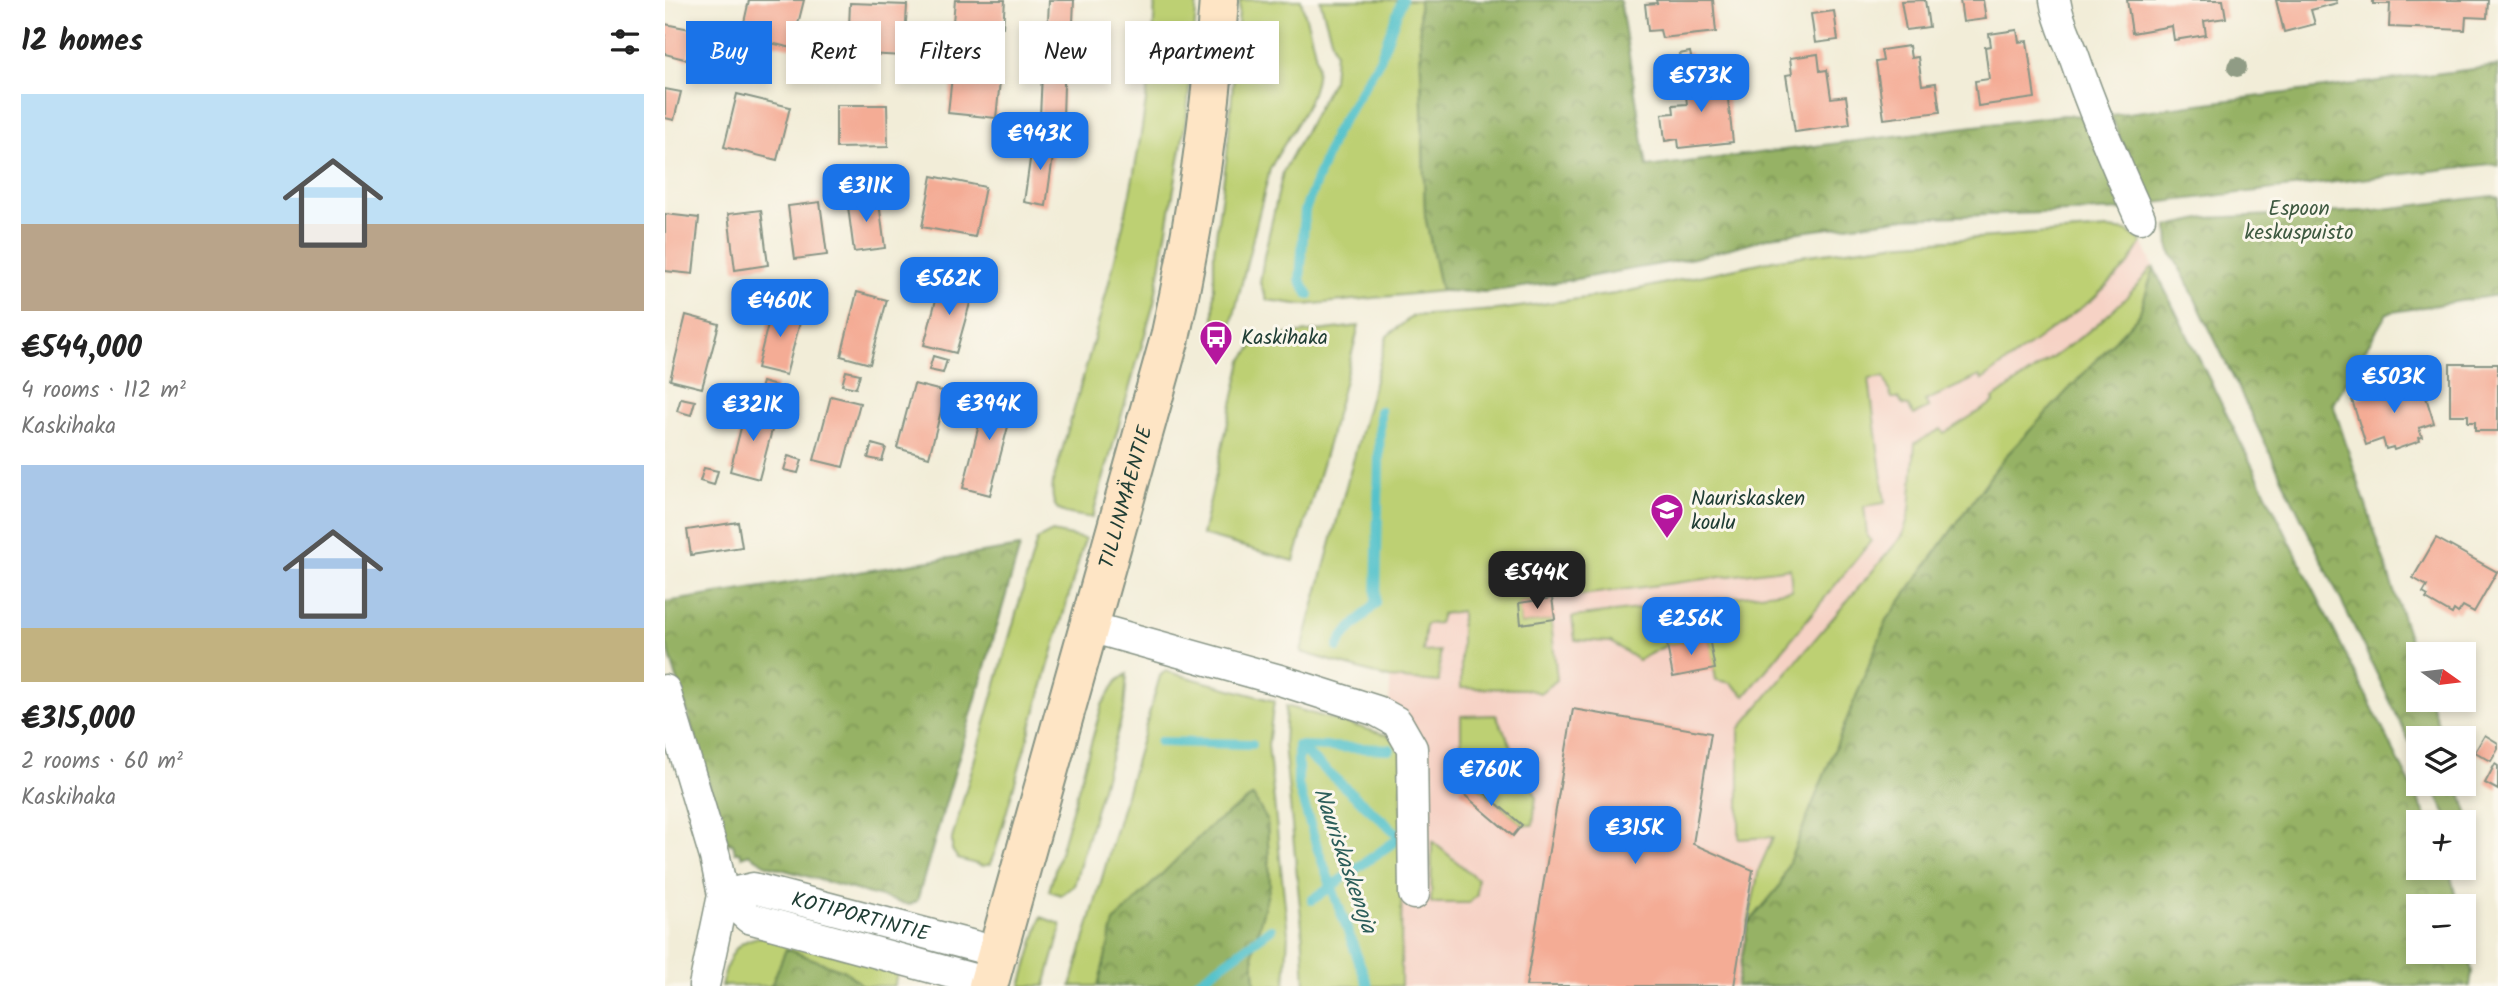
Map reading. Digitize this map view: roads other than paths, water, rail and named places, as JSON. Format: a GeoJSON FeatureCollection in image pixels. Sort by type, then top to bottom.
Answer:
{"type":"FeatureCollection","features":[{"type":"Feature","properties":{"kind":"street","name":"TILLINMÄENTIE"},"geometry":{"type":"LineString","coordinates":[[991,974],[1170,338],[1189,252],[1214,78],[1219,0]]}},
{"type":"Feature","properties":{"kind":"street"},"geometry":{"type":"LineString","coordinates":[[2055,0],[2057,18],[2094,115],[2140,218]]}},
{"type":"Feature","properties":{"kind":"street"},"geometry":{"type":"LineString","coordinates":[[1090,626],[1283,681],[1377,711],[1397,722],[1412,748],[1414,894]]}},
{"type":"Feature","properties":{"kind":"street"},"geometry":{"type":"LineString","coordinates":[[665,690],[715,857],[723,895],[704,986]]}},
{"type":"Feature","properties":{"kind":"street","name":"KOTIPORTINTIE"},"geometry":{"type":"LineString","coordinates":[[723,895],[753,888],[991,974]]}},
{"type":"Feature","properties":{"kind":"waterway","name":"Nauriskaskenoja"},"geometry":{"type":"LineString","coordinates":[[1309,295],[1300,280],[1305,210],[1335,133],[1380,59],[1402,0]]}},
{"type":"Feature","properties":{"kind":"waterway","name":"Nauriskaskenoja"},"geometry":{"type":"LineString","coordinates":[[1338,647],[1342,638],[1376,603],[1380,411]]}},
{"type":"Feature","properties":{"kind":"waterway"},"geometry":{"type":"LineString","coordinates":[[1160,742],[1252,744]]}},
{"type":"Feature","properties":{"kind":"waterway","name":"Nauriskaskenoja"},"geometry":{"type":"LineString","coordinates":[[1298,746],[1298,785],[1317,847],[1368,986]]}},
{"type":"Feature","properties":{"kind":"waterway"},"geometry":{"type":"LineString","coordinates":[[1298,746],[1401,837],[1312,900]]}},
{"type":"Feature","properties":{"kind":"waterway"},"geometry":{"type":"LineString","coordinates":[[1298,746],[1390,749]]}},
{"type":"Feature","properties":{"kind":"waterway"},"geometry":{"type":"LineString","coordinates":[[1192,986],[1271,929]]}},
{"type":"Feature","properties":{"kind":"place","name":"Kaskihaka"},"geometry":{"type":"Point","coordinates":[1216,367]}},
{"type":"Feature","properties":{"kind":"place","name":"Nauriskasken koulu"},"geometry":{"type":"Point","coordinates":[1667,540]}},
{"type":"Feature","properties":{"kind":"park label","name":"Espoon keskuspuisto"},"geometry":{"type":"Point","coordinates":[2299,220]}}]}
